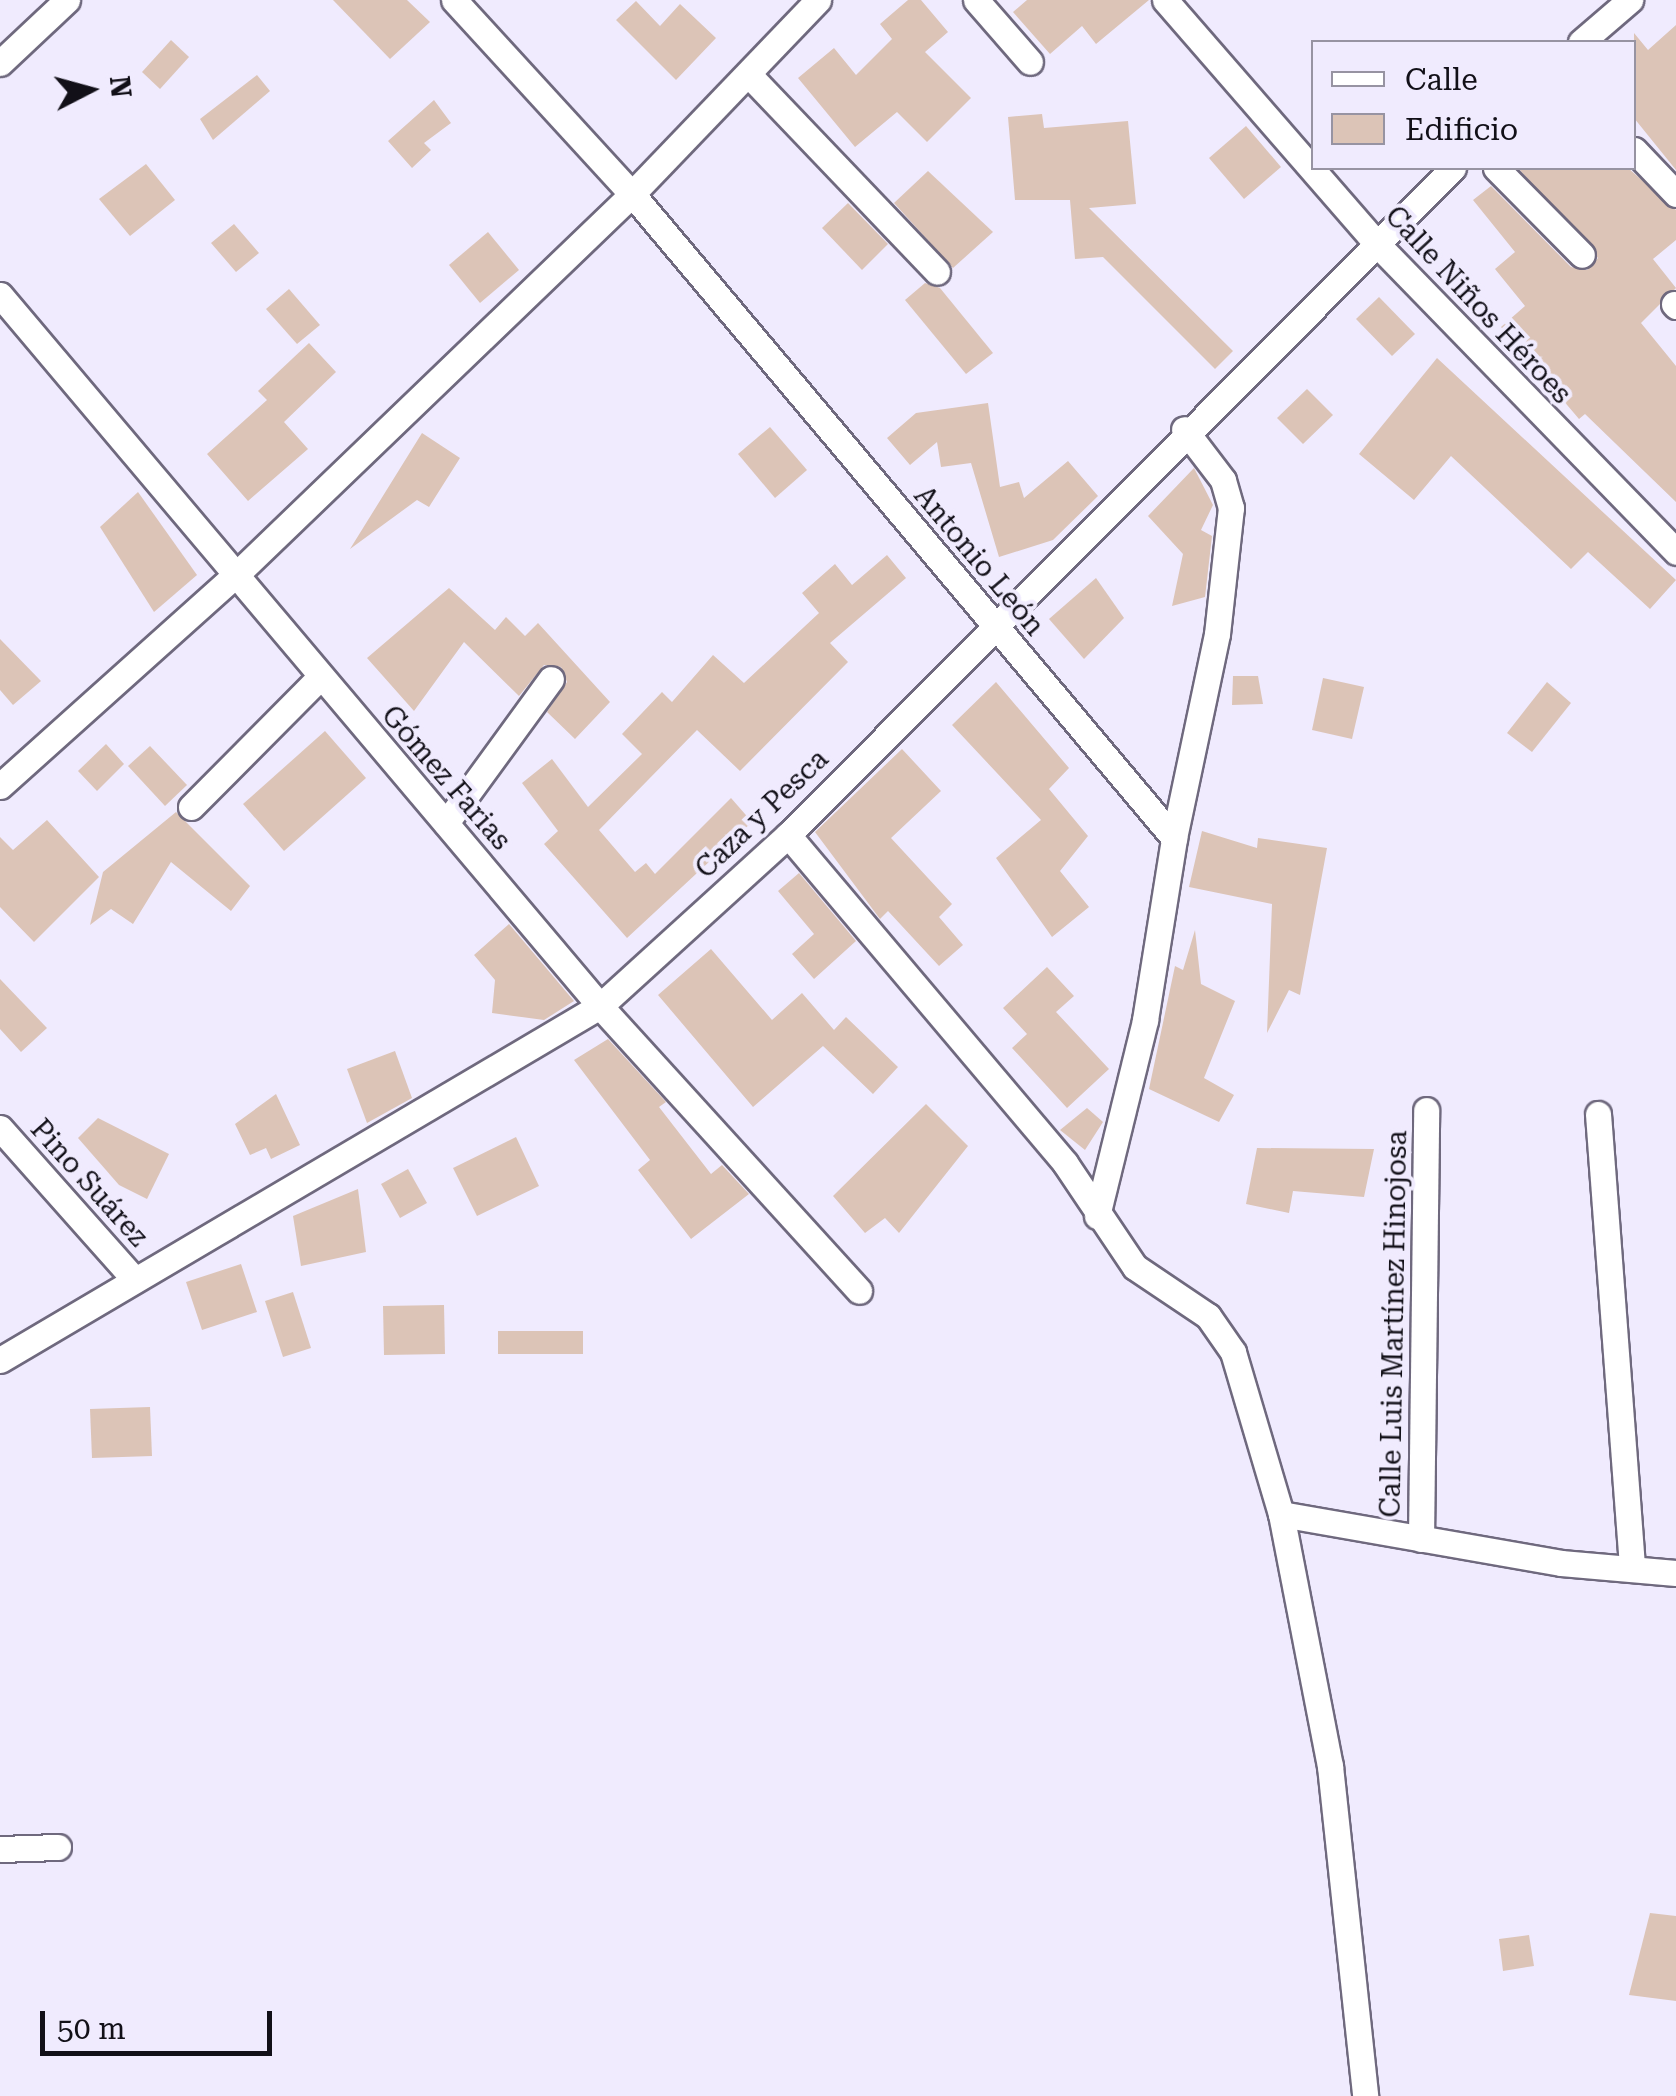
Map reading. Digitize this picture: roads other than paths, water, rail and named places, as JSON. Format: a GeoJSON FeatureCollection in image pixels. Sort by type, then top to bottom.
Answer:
{"type":"FeatureCollection","features":[{"type":"Feature","properties":{"kind":"street"},"geometry":{"type":"LineString","coordinates":[[0,63],[67,0]]}},
{"type":"Feature","properties":{"kind":"street","name":"Antonio León"},"geometry":{"type":"LineString","coordinates":[[454,0],[632,194],[1174,838]]}},
{"type":"Feature","properties":{"kind":"street"},"geometry":{"type":"LineString","coordinates":[[0,786],[240,572],[632,194],[818,0]]}},
{"type":"Feature","properties":{"kind":"street"},"geometry":{"type":"LineString","coordinates":[[976,0],[1030,62]]}},
{"type":"Feature","properties":{"kind":"street","name":"Calle Niños Héroes"},"geometry":{"type":"LineString","coordinates":[[1166,0],[1311,167]]}},
{"type":"Feature","properties":{"kind":"street"},"geometry":{"type":"LineString","coordinates":[[1583,40],[1630,0]]}},
{"type":"Feature","properties":{"kind":"street"},"geometry":{"type":"LineString","coordinates":[[749,75],[938,272]]}},
{"type":"Feature","properties":{"kind":"street"},"geometry":{"type":"LineString","coordinates":[[1636,152],[1676,194]]}},
{"type":"Feature","properties":{"kind":"street","name":"Calle Niños Héroes"},"geometry":{"type":"LineString","coordinates":[[1314,170],[1376,242],[1676,552]]}},
{"type":"Feature","properties":{"kind":"street","name":"Caza y Pesca"},"geometry":{"type":"LineString","coordinates":[[0,1360],[133,1278],[600,1006],[788,835],[1184,429],[1452,170]]}},
{"type":"Feature","properties":{"kind":"street"},"geometry":{"type":"LineString","coordinates":[[1498,170],[1582,254]]}},
{"type":"Feature","properties":{"kind":"street","name":"Gómez Farias"},"geometry":{"type":"LineString","coordinates":[[0,295],[240,572],[320,677],[600,1006],[859,1292]]}},
{"type":"Feature","properties":{"kind":"street"},"geometry":{"type":"LineString","coordinates":[[1097,1216],[1145,1020],[1174,838],[1217,634],[1231,508],[1223,480],[1184,429]]}},
{"type":"Feature","properties":{"kind":"street"},"geometry":{"type":"LineString","coordinates":[[191,806],[320,677]]}},
{"type":"Feature","properties":{"kind":"street"},"geometry":{"type":"LineString","coordinates":[[446,823],[551,679]]}},
{"type":"Feature","properties":{"kind":"street"},"geometry":{"type":"LineString","coordinates":[[788,835],[1066,1164],[1135,1268],[1208,1316],[1233,1352],[1282,1514],[1330,1766],[1365,2096]]}},
{"type":"Feature","properties":{"kind":"street","name":"Calle Luis Martínez Hinojosa"},"geometry":{"type":"LineString","coordinates":[[1421,1539],[1426,1110]]}},
{"type":"Feature","properties":{"kind":"street"},"geometry":{"type":"LineString","coordinates":[[1598,1114],[1632,1569]]}},
{"type":"Feature","properties":{"kind":"street","name":"Pino Suárez"},"geometry":{"type":"LineString","coordinates":[[0,1128],[133,1278]]}},
{"type":"Feature","properties":{"kind":"street"},"geometry":{"type":"LineString","coordinates":[[1282,1514],[1421,1539],[1676,1573]]}},
{"type":"Feature","properties":{"kind":"street"},"geometry":{"type":"LineString","coordinates":[[0,1849],[58,1847]]}}]}
